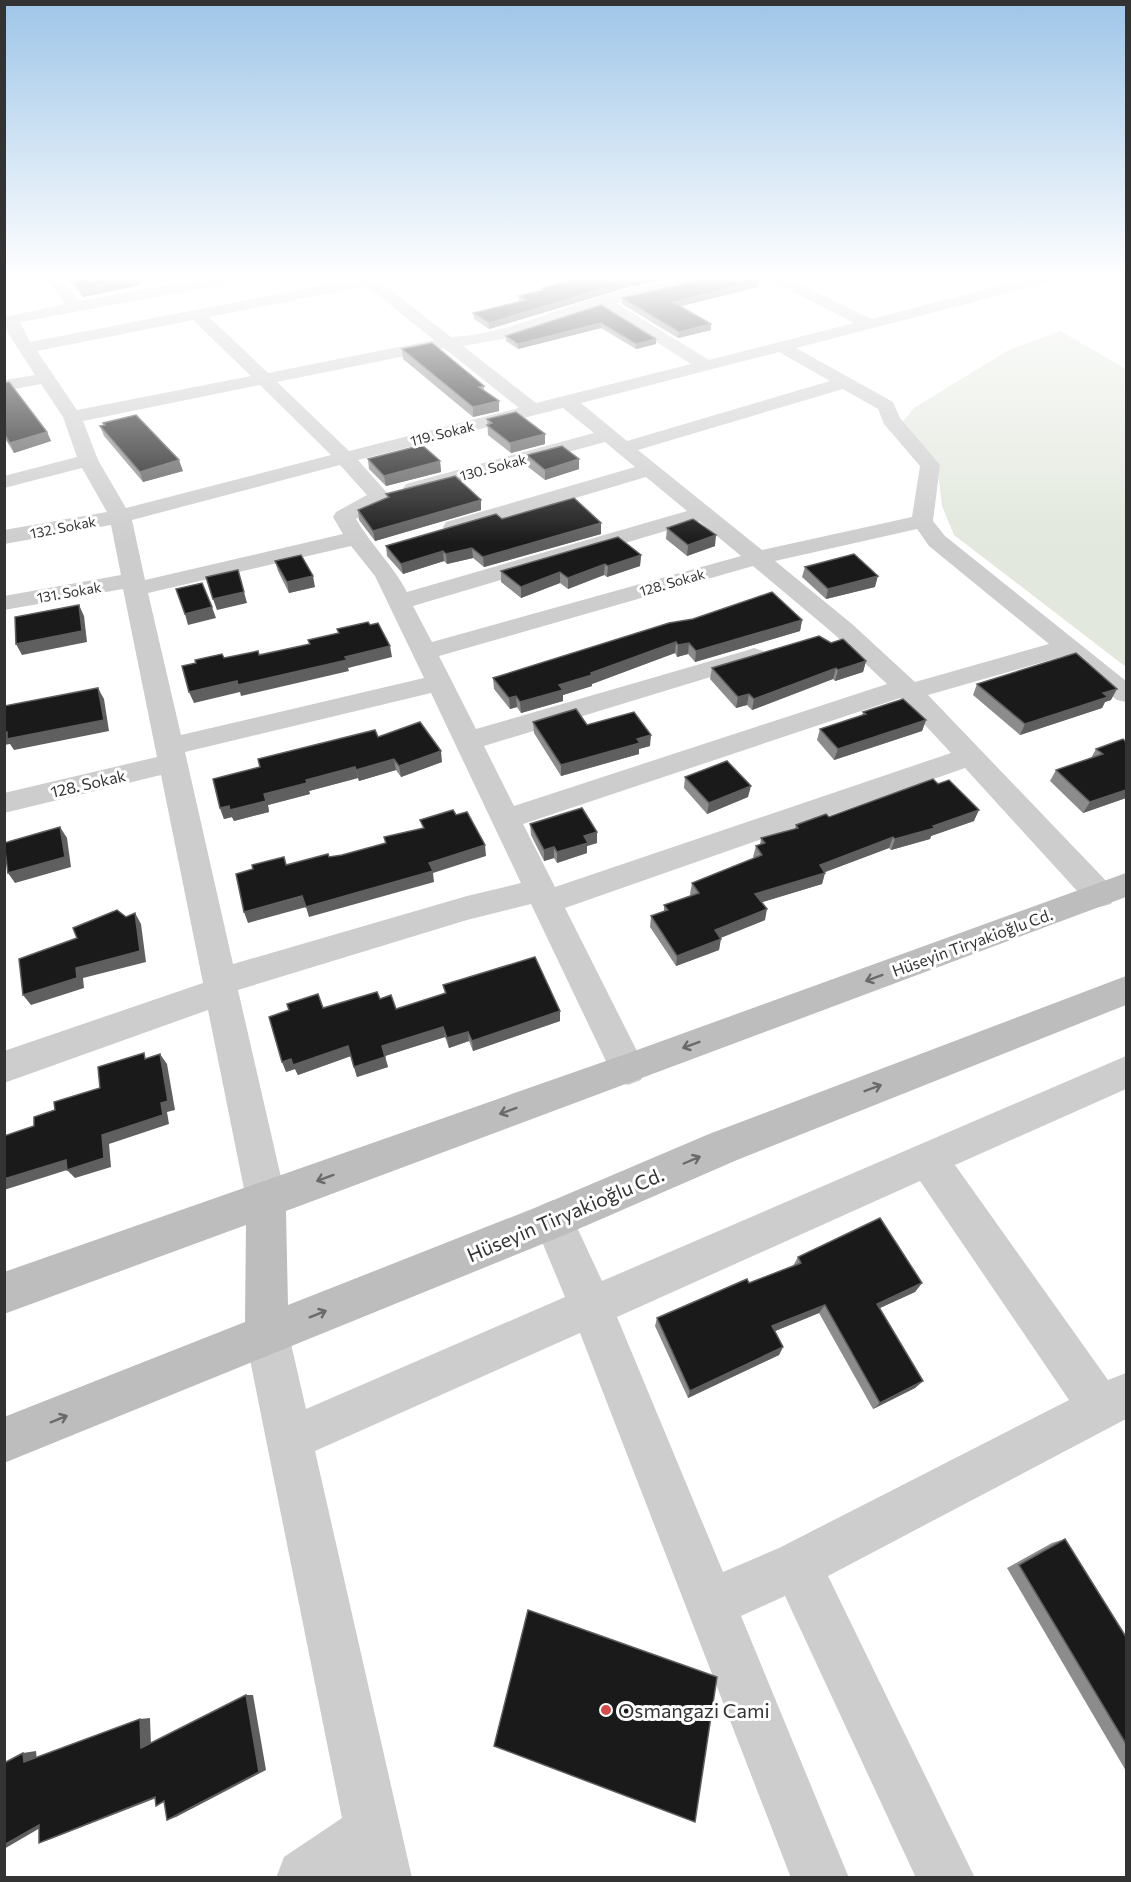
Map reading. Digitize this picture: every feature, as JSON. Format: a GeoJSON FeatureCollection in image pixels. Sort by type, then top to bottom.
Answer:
{"type":"FeatureCollection","features":[{"type":"Feature","properties":{"kind":"street"},"geometry":{"type":"LineString","coordinates":[[39,368],[72,417],[88,460],[120,516],[266,1199],[267,1335],[378,1854],[305,1878]]}},
{"type":"Feature","properties":{"kind":"street"},"geometry":{"type":"LineString","coordinates":[[253,368],[378,494],[376,498]]}},
{"type":"Feature","properties":{"kind":"street"},"geometry":{"type":"LineString","coordinates":[[72,417],[317,368]]}},
{"type":"Feature","properties":{"kind":"street"},"geometry":{"type":"LineString","coordinates":[[482,368],[533,410]]}},
{"type":"Feature","properties":{"kind":"street","name":"119. Sokak"},"geometry":{"type":"LineString","coordinates":[[120,516],[231,490],[344,458],[695,368]]}},
{"type":"Feature","properties":{"kind":"street"},"geometry":{"type":"LineString","coordinates":[[820,368],[886,406],[891,420],[930,465],[922,521],[937,541],[1126,694]]}},
{"type":"Feature","properties":{"kind":"street"},"geometry":{"type":"LineString","coordinates":[[4,387],[46,378]]}},
{"type":"Feature","properties":{"kind":"street","name":"130. Sokak"},"geometry":{"type":"LineString","coordinates":[[372,545],[344,517],[376,498],[617,441],[846,382]]}},
{"type":"Feature","properties":{"kind":"street"},"geometry":{"type":"LineString","coordinates":[[568,402],[758,558],[832,633],[907,689],[970,756],[1113,890]]}},
{"type":"Feature","properties":{"kind":"street"},"geometry":{"type":"LineString","coordinates":[[4,482],[88,460]]}},
{"type":"Feature","properties":{"kind":"street"},"geometry":{"type":"LineString","coordinates":[[436,532],[650,469]]}},
{"type":"Feature","properties":{"kind":"street"},"geometry":{"type":"LineString","coordinates":[[400,602],[703,513]]}},
{"type":"Feature","properties":{"kind":"street","name":"132. Sokak"},"geometry":{"type":"LineString","coordinates":[[4,537],[120,516]]}},
{"type":"Feature","properties":{"kind":"street","name":"128. Sokak"},"geometry":{"type":"LineString","coordinates":[[424,652],[758,558],[922,521]]}},
{"type":"Feature","properties":{"kind":"street"},"geometry":{"type":"LineString","coordinates":[[372,545],[628,1069]]}},
{"type":"Feature","properties":{"kind":"street","name":"131. Sokak"},"geometry":{"type":"LineString","coordinates":[[4,603],[134,585],[372,545]]}},
{"type":"Feature","properties":{"kind":"street"},"geometry":{"type":"LineString","coordinates":[[506,819],[907,689],[1068,647]]}},
{"type":"Feature","properties":{"kind":"street"},"geometry":{"type":"LineString","coordinates":[[468,741],[775,650]]}},
{"type":"Feature","properties":{"kind":"street","name":"128. Sokak"},"geometry":{"type":"LineString","coordinates":[[4,802],[440,683]]}},
{"type":"Feature","properties":{"kind":"street"},"geometry":{"type":"LineString","coordinates":[[4,1067],[220,987],[467,908],[543,896],[970,756]]}},
{"type":"Feature","properties":{"kind":"street","name":"Hüseyin Tiryakioğlu Cd."},"geometry":{"type":"LineString","coordinates":[[4,1293],[628,1069],[1113,890]]}},
{"type":"Feature","properties":{"kind":"street","name":"Hüseyin Tiryakioğlu Cd."},"geometry":{"type":"LineString","coordinates":[[4,1440],[553,1221],[723,1147],[1126,990]]}},
{"type":"Feature","properties":{"kind":"street"},"geometry":{"type":"LineString","coordinates":[[290,1439],[1126,1072]]}},
{"type":"Feature","properties":{"kind":"street"},"geometry":{"type":"LineString","coordinates":[[711,1603],[797,1566],[1114,1401],[928,1159]]}},
{"type":"Feature","properties":{"kind":"street"},"geometry":{"type":"LineString","coordinates":[[553,1221],[591,1306],[820,1878]]}},
{"type":"Feature","properties":{"kind":"street"},"geometry":{"type":"LineString","coordinates":[[797,1566],[946,1878]]}},
{"type":"Feature","properties":{"kind":"shaded area"},"geometry":{"type":"Polygon","coordinates":[[[980,368],[1126,369],[1126,667],[954,535],[942,506],[937,464],[901,424],[914,408],[980,368]]]}},
{"type":"Feature","properties":{"kind":"building"},"geometry":{"type":"Polygon","coordinates":[[[425,368],[462,368],[484,386],[479,387],[499,401],[473,407],[425,368]]]}},
{"type":"Feature","properties":{"kind":"building"},"geometry":{"type":"Polygon","coordinates":[[[9,382],[47,432],[10,443],[4,434],[4,383],[9,382]]]}},
{"type":"Feature","properties":{"kind":"building"},"geometry":{"type":"Polygon","coordinates":[[[516,412],[545,434],[510,443],[487,425],[492,423],[487,419],[516,412]]]}},
{"type":"Feature","properties":{"kind":"building"},"geometry":{"type":"Polygon","coordinates":[[[136,415],[179,460],[140,472],[100,426],[105,425],[103,423],[136,415]]]}},
{"type":"Feature","properties":{"kind":"building"},"geometry":{"type":"Polygon","coordinates":[[[422,445],[440,461],[384,476],[368,459],[422,445]]]}},
{"type":"Feature","properties":{"kind":"building"},"geometry":{"type":"Polygon","coordinates":[[[562,446],[579,459],[545,470],[527,455],[562,446]]]}},
{"type":"Feature","properties":{"kind":"building"},"geometry":{"type":"Polygon","coordinates":[[[455,476],[481,500],[373,531],[358,510],[389,497],[386,494],[455,476]]]}},
{"type":"Feature","properties":{"kind":"building"},"geometry":{"type":"Polygon","coordinates":[[[574,498],[601,523],[483,557],[472,548],[446,554],[443,551],[401,564],[386,546],[496,514],[502,519],[574,498]]]}},
{"type":"Feature","properties":{"kind":"building"},"geometry":{"type":"Polygon","coordinates":[[[693,519],[716,535],[688,545],[667,528],[693,519]]]}},
{"type":"Feature","properties":{"kind":"building"},"geometry":{"type":"Polygon","coordinates":[[[618,537],[641,555],[608,566],[605,564],[568,578],[560,572],[521,587],[501,571],[618,537]]]}},
{"type":"Feature","properties":{"kind":"building"},"geometry":{"type":"Polygon","coordinates":[[[854,554],[878,576],[828,589],[805,567],[854,554]]]}},
{"type":"Feature","properties":{"kind":"building"},"geometry":{"type":"Polygon","coordinates":[[[301,555],[313,576],[287,582],[275,561],[301,555]]]}},
{"type":"Feature","properties":{"kind":"building"},"geometry":{"type":"Polygon","coordinates":[[[238,570],[244,592],[213,599],[206,577],[238,570]]]}},
{"type":"Feature","properties":{"kind":"building"},"geometry":{"type":"Polygon","coordinates":[[[202,583],[212,607],[185,614],[176,589],[202,583]]]}},
{"type":"Feature","properties":{"kind":"building"},"geometry":{"type":"Polygon","coordinates":[[[772,592],[802,620],[696,651],[689,643],[678,645],[676,642],[591,673],[592,675],[559,685],[563,690],[520,702],[516,696],[509,698],[493,678],[669,623],[693,619],[772,592]]]}},
{"type":"Feature","properties":{"kind":"building"},"geometry":{"type":"Polygon","coordinates":[[[79,605],[82,631],[16,644],[15,617],[79,605]]]}},
{"type":"Feature","properties":{"kind":"building"},"geometry":{"type":"Polygon","coordinates":[[[368,622],[370,625],[378,623],[390,646],[345,657],[347,660],[238,685],[237,681],[189,692],[182,666],[196,663],[195,660],[222,654],[224,658],[258,651],[259,655],[310,644],[308,640],[339,633],[337,629],[368,622]]]}},
{"type":"Feature","properties":{"kind":"building"},"geometry":{"type":"Polygon","coordinates":[[[819,636],[831,643],[843,639],[866,661],[838,670],[836,668],[754,699],[749,694],[738,697],[712,668],[819,636]]]}},
{"type":"Feature","properties":{"kind":"building"},"geometry":{"type":"Polygon","coordinates":[[[1076,653],[1117,689],[1103,693],[1108,697],[1025,724],[977,684],[1076,653]]]}},
{"type":"Feature","properties":{"kind":"building"},"geometry":{"type":"Polygon","coordinates":[[[98,688],[104,720],[7,739],[7,732],[4,732],[4,706],[98,688]]]}},
{"type":"Feature","properties":{"kind":"building"},"geometry":{"type":"Polygon","coordinates":[[[903,699],[926,720],[838,749],[820,729],[866,714],[863,712],[903,699]]]}},
{"type":"Feature","properties":{"kind":"building"},"geometry":{"type":"Polygon","coordinates":[[[576,709],[587,725],[634,712],[651,735],[637,739],[640,743],[561,765],[533,722],[576,709]]]}},
{"type":"Feature","properties":{"kind":"building"},"geometry":{"type":"Polygon","coordinates":[[[420,722],[441,751],[399,766],[394,759],[356,770],[355,767],[264,794],[266,801],[230,810],[229,806],[220,808],[213,779],[260,767],[258,759],[375,730],[378,737],[420,722]]]}},
{"type":"Feature","properties":{"kind":"building"},"geometry":{"type":"Polygon","coordinates":[[[1123,739],[1126,742],[1126,790],[1090,802],[1056,770],[1103,754],[1096,749],[1123,739]]]}},
{"type":"Feature","properties":{"kind":"building"},"geometry":{"type":"Polygon","coordinates":[[[727,761],[751,786],[709,803],[685,777],[727,761]]]}},
{"type":"Feature","properties":{"kind":"building"},"geometry":{"type":"Polygon","coordinates":[[[933,779],[938,784],[949,780],[979,810],[933,826],[935,828],[895,839],[893,837],[820,865],[825,873],[755,894],[767,909],[715,930],[721,939],[677,956],[651,916],[668,910],[664,905],[699,893],[692,883],[762,855],[756,846],[765,843],[761,838],[798,828],[796,825],[826,814],[829,817],[933,779]]]}},
{"type":"Feature","properties":{"kind":"building"},"geometry":{"type":"Polygon","coordinates":[[[582,808],[597,832],[584,836],[588,843],[557,852],[554,847],[544,850],[530,824],[582,808]]]}},
{"type":"Feature","properties":{"kind":"building"},"geometry":{"type":"Polygon","coordinates":[[[453,810],[456,815],[467,812],[485,845],[429,863],[433,871],[306,907],[302,896],[244,912],[236,874],[253,869],[252,865],[284,857],[286,865],[328,854],[329,857],[342,855],[386,843],[384,837],[424,828],[420,820],[453,810]]]}},
{"type":"Feature","properties":{"kind":"building"},"geometry":{"type":"Polygon","coordinates":[[[60,827],[65,857],[8,873],[4,843],[60,827]]]}},
{"type":"Feature","properties":{"kind":"building"},"geometry":{"type":"Polygon","coordinates":[[[117,910],[126,917],[135,913],[140,951],[76,968],[77,978],[23,995],[19,959],[77,938],[73,928],[117,910]]]}},
{"type":"Feature","properties":{"kind":"building"},"geometry":{"type":"Polygon","coordinates":[[[535,957],[560,1011],[472,1041],[468,1032],[447,1038],[443,1027],[382,1046],[385,1057],[354,1067],[348,1046],[293,1065],[291,1059],[282,1062],[269,1017],[289,1010],[287,1004],[318,994],[323,1008],[377,992],[380,999],[391,995],[396,1009],[446,993],[443,985],[535,957]]]}},
{"type":"Feature","properties":{"kind":"building"},"geometry":{"type":"Polygon","coordinates":[[[144,1053],[145,1059],[160,1054],[168,1101],[161,1103],[163,1115],[102,1135],[104,1158],[67,1170],[66,1160],[4,1179],[4,1136],[34,1126],[34,1117],[55,1110],[54,1102],[100,1088],[98,1067],[144,1053]]]}},
{"type":"Feature","properties":{"kind":"building"},"geometry":{"type":"Polygon","coordinates":[[[880,1218],[922,1283],[877,1304],[923,1381],[880,1403],[825,1305],[772,1326],[783,1347],[690,1391],[657,1318],[747,1279],[749,1283],[801,1263],[798,1257],[880,1218]]]}},
{"type":"Feature","properties":{"kind":"building"},"geometry":{"type":"Polygon","coordinates":[[[1065,1539],[1126,1637],[1126,1744],[1019,1565],[1065,1539]]]}},
{"type":"Feature","properties":{"kind":"building","name":"Osmangazi Cami"},"geometry":{"type":"Polygon","coordinates":[[[528,1610],[717,1677],[695,1822],[494,1746],[528,1610]]]}},
{"type":"Feature","properties":{"kind":"building"},"geometry":{"type":"Polygon","coordinates":[[[246,1695],[259,1772],[167,1820],[164,1801],[156,1806],[155,1797],[39,1843],[39,1825],[4,1845],[4,1763],[23,1753],[24,1762],[140,1719],[141,1748],[246,1695]]]}},
{"type":"Feature","properties":{"kind":"place","name":"Osmangazi Cami"},"geometry":{"type":"Point","coordinates":[606,1710]}}]}
